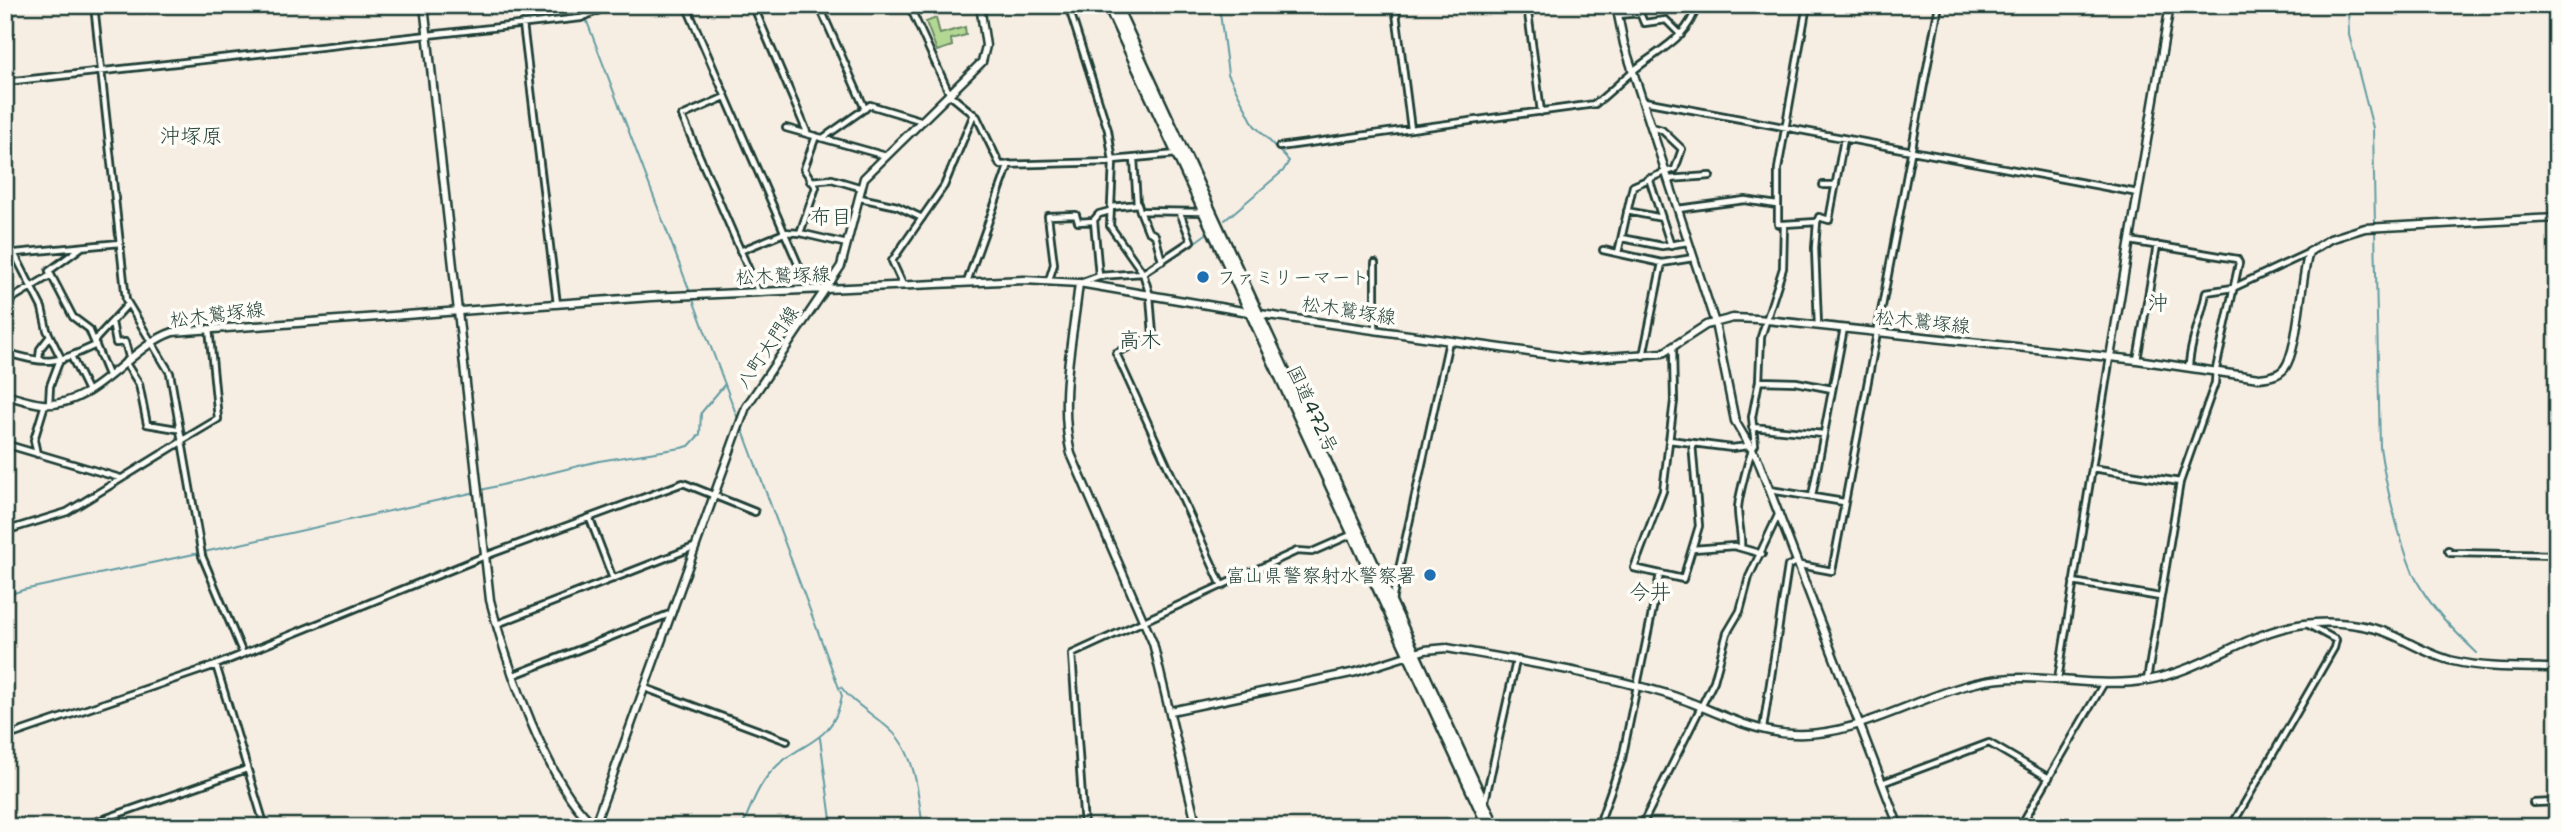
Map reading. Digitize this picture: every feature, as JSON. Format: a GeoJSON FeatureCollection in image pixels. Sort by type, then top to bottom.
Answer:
{"type":"FeatureCollection","features":[{"type":"Feature","properties":{"kind":"highway","name":"国道472号"},"geometry":{"type":"LineString","coordinates":[[1108,5],[1391,602],[1483,822],[1488,827]]}},
{"type":"Feature","properties":{"kind":"highway","name":"国道472号"},"geometry":{"type":"LineString","coordinates":[[1116,5],[1353,534],[1495,827]]}},
{"type":"Feature","properties":{"kind":"street"},"geometry":{"type":"LineString","coordinates":[[94,5],[128,304],[154,341],[170,373],[177,429],[202,556],[243,655]]}},
{"type":"Feature","properties":{"kind":"street"},"geometry":{"type":"LineString","coordinates":[[424,5],[484,557],[496,624],[558,781],[576,809],[595,826]]}},
{"type":"Feature","properties":{"kind":"street"},"geometry":{"type":"LineString","coordinates":[[5,82],[581,18],[611,5]]}},
{"type":"Feature","properties":{"kind":"street"},"geometry":{"type":"LineString","coordinates":[[686,5],[808,287]]}},
{"type":"Feature","properties":{"kind":"street"},"geometry":{"type":"LineString","coordinates":[[753,5],[807,132]]}},
{"type":"Feature","properties":{"kind":"street"},"geometry":{"type":"LineString","coordinates":[[819,5],[865,109]]}},
{"type":"Feature","properties":{"kind":"street"},"geometry":{"type":"LineString","coordinates":[[909,5],[950,95],[974,114],[985,128],[1000,165],[1113,161],[1177,154]]}},
{"type":"Feature","properties":{"kind":"street","name":"八町大門線"},"geometry":{"type":"LineString","coordinates":[[595,826],[746,407],[758,385],[841,266],[864,178],[975,72],[986,54],[980,5]]}},
{"type":"Feature","properties":{"kind":"street"},"geometry":{"type":"LineString","coordinates":[[1068,5],[1100,100],[1113,161],[1111,209],[1114,235],[1143,273],[1150,296],[1153,335],[1116,353],[1222,586]]}},
{"type":"Feature","properties":{"kind":"street"},"geometry":{"type":"LineString","coordinates":[[1395,5],[1411,129]]}},
{"type":"Feature","properties":{"kind":"street"},"geometry":{"type":"LineString","coordinates":[[1527,5],[1541,112]]}},
{"type":"Feature","properties":{"kind":"street"},"geometry":{"type":"LineString","coordinates":[[1616,5],[1633,71],[1715,323],[1730,404],[1770,490],[1899,827]]}},
{"type":"Feature","properties":{"kind":"street"},"geometry":{"type":"LineString","coordinates":[[1641,5],[1640,13],[1644,23],[1666,20],[1681,35]]}},
{"type":"Feature","properties":{"kind":"street"},"geometry":{"type":"LineString","coordinates":[[1279,147],[1595,104],[1681,35],[1693,21],[1697,5]]}},
{"type":"Feature","properties":{"kind":"street"},"geometry":{"type":"LineString","coordinates":[[1807,5],[1777,169],[1777,205],[1778,224],[1817,222]]}},
{"type":"Feature","properties":{"kind":"street"},"geometry":{"type":"LineString","coordinates":[[1763,729],[1788,566],[1799,564],[1832,571],[1939,5]]}},
{"type":"Feature","properties":{"kind":"street"},"geometry":{"type":"LineString","coordinates":[[2058,678],[2170,5]]}},
{"type":"Feature","properties":{"kind":"street"},"geometry":{"type":"LineString","coordinates":[[1618,15],[1640,13]]}},
{"type":"Feature","properties":{"kind":"street"},"geometry":{"type":"LineString","coordinates":[[523,24],[557,304]]}},
{"type":"Feature","properties":{"kind":"street"},"geometry":{"type":"LineString","coordinates":[[724,97],[682,116],[758,291]]}},
{"type":"Feature","properties":{"kind":"street"},"geometry":{"type":"LineString","coordinates":[[1644,101],[2138,192]]}},
{"type":"Feature","properties":{"kind":"street"},"geometry":{"type":"LineString","coordinates":[[823,138],[870,105],[923,121]]}},
{"type":"Feature","properties":{"kind":"street"},"geometry":{"type":"LineString","coordinates":[[903,285],[891,261],[944,186],[974,114]]}},
{"type":"Feature","properties":{"kind":"street"},"geometry":{"type":"LineString","coordinates":[[1618,253],[1633,186],[1675,169],[1682,149],[1662,130],[1652,127]]}},
{"type":"Feature","properties":{"kind":"street"},"geometry":{"type":"LineString","coordinates":[[786,128],[886,156]]}},
{"type":"Feature","properties":{"kind":"street"},"geometry":{"type":"LineString","coordinates":[[800,233],[816,187],[804,169],[816,136]]}},
{"type":"Feature","properties":{"kind":"street"},"geometry":{"type":"LineString","coordinates":[[1818,325],[1815,248],[1817,222],[1819,217],[1829,220],[1844,139]]}},
{"type":"Feature","properties":{"kind":"street"},"geometry":{"type":"LineString","coordinates":[[1134,159],[1137,204],[1148,231],[1155,235],[1162,261]]}},
{"type":"Feature","properties":{"kind":"street"},"geometry":{"type":"LineString","coordinates":[[967,282],[1009,163]]}},
{"type":"Feature","properties":{"kind":"street"},"geometry":{"type":"LineString","coordinates":[[1666,174],[1710,176]]}},
{"type":"Feature","properties":{"kind":"street"},"geometry":{"type":"LineString","coordinates":[[1649,178],[1671,246]]}},
{"type":"Feature","properties":{"kind":"street"},"geometry":{"type":"LineString","coordinates":[[810,181],[832,179],[862,188]]}},
{"type":"Feature","properties":{"kind":"street"},"geometry":{"type":"LineString","coordinates":[[1823,185],[1836,185]]}},
{"type":"Feature","properties":{"kind":"street"},"geometry":{"type":"LineString","coordinates":[[860,198],[897,206],[922,218]]}},
{"type":"Feature","properties":{"kind":"street"},"geometry":{"type":"LineString","coordinates":[[1678,209],[1745,200],[1777,205]]}},
{"type":"Feature","properties":{"kind":"street"},"geometry":{"type":"LineString","coordinates":[[1049,280],[1054,264],[1048,216],[1076,215],[1078,222],[1094,220],[1099,214],[1111,209],[1137,204]]}},
{"type":"Feature","properties":{"kind":"street"},"geometry":{"type":"LineString","coordinates":[[1140,211],[1180,214],[1204,212]]}},
{"type":"Feature","properties":{"kind":"street"},"geometry":{"type":"LineString","coordinates":[[1627,211],[1662,218]]}},
{"type":"Feature","properties":{"kind":"street"},"geometry":{"type":"LineString","coordinates":[[1180,214],[1191,241],[1162,261],[1143,273],[1099,276],[1079,283],[1064,403],[1064,426],[1071,454],[1145,621],[1171,711],[1197,827]]}},
{"type":"Feature","properties":{"kind":"street"},"geometry":{"type":"LineString","coordinates":[[2189,366],[2190,344],[2202,319],[2206,292],[2233,288],[2309,253],[2330,239],[2365,228],[2557,218]]}},
{"type":"Feature","properties":{"kind":"street"},"geometry":{"type":"LineString","coordinates":[[1094,220],[1099,276]]}},
{"type":"Feature","properties":{"kind":"street"},"geometry":{"type":"LineString","coordinates":[[1669,440],[1742,448],[1755,445],[1752,427],[1759,381],[1760,337],[1783,268],[1784,224]]}},
{"type":"Feature","properties":{"kind":"street"},"geometry":{"type":"LineString","coordinates":[[740,251],[784,233],[800,233],[848,245]]}},
{"type":"Feature","properties":{"kind":"street"},"geometry":{"type":"LineString","coordinates":[[1622,238],[1671,246],[1688,242]]}},
{"type":"Feature","properties":{"kind":"street"},"geometry":{"type":"LineString","coordinates":[[2130,241],[2237,259],[2239,267],[2216,369],[2216,383],[2180,482],[2147,680]]}},
{"type":"Feature","properties":{"kind":"street"},"geometry":{"type":"LineString","coordinates":[[5,254],[120,243]]}},
{"type":"Feature","properties":{"kind":"street"},"geometry":{"type":"LineString","coordinates":[[2137,360],[2157,245]]}},
{"type":"Feature","properties":{"kind":"street"},"geometry":{"type":"LineString","coordinates":[[82,247],[51,267],[51,275],[73,317],[89,329],[108,375]]}},
{"type":"Feature","properties":{"kind":"street"},"geometry":{"type":"LineString","coordinates":[[1603,250],[1662,263],[1693,258]]}},
{"type":"Feature","properties":{"kind":"street"},"geometry":{"type":"LineString","coordinates":[[14,253],[42,308],[60,361],[34,440],[37,454]]}},
{"type":"Feature","properties":{"kind":"street","name":"松木鷲塚線"},"geometry":{"type":"LineString","coordinates":[[5,395],[47,404],[68,401],[88,391],[154,341],[173,332],[209,328],[808,287],[826,289],[1049,280],[1255,313],[1580,359],[1643,357],[1673,348],[1698,329],[1733,318],[2216,369],[2259,378],[2277,374],[2284,369],[2291,352],[2304,268],[2309,253]]}},
{"type":"Feature","properties":{"kind":"street"},"geometry":{"type":"LineString","coordinates":[[1374,263],[1375,330]]}},
{"type":"Feature","properties":{"kind":"street"},"geometry":{"type":"LineString","coordinates":[[1643,357],[1662,263]]}},
{"type":"Feature","properties":{"kind":"street"},"geometry":{"type":"LineString","coordinates":[[5,307],[13,298],[51,275]]}},
{"type":"Feature","properties":{"kind":"street"},"geometry":{"type":"LineString","coordinates":[[5,296],[13,298]]}},
{"type":"Feature","properties":{"kind":"street"},"geometry":{"type":"LineString","coordinates":[[5,352],[60,361],[95,343],[128,304]]}},
{"type":"Feature","properties":{"kind":"street"},"geometry":{"type":"LineString","coordinates":[[112,321],[116,343],[125,342],[127,359],[139,384],[147,424],[177,429]]}},
{"type":"Feature","properties":{"kind":"street"},"geometry":{"type":"LineString","coordinates":[[5,531],[67,512],[218,419],[209,328]]}},
{"type":"Feature","properties":{"kind":"street"},"geometry":{"type":"LineString","coordinates":[[1812,496],[1844,328]]}},
{"type":"Feature","properties":{"kind":"street"},"geometry":{"type":"LineString","coordinates":[[39,359],[40,349],[50,336]]}},
{"type":"Feature","properties":{"kind":"street"},"geometry":{"type":"LineString","coordinates":[[1391,602],[1395,595],[1449,341]]}},
{"type":"Feature","properties":{"kind":"street"},"geometry":{"type":"LineString","coordinates":[[1673,348],[1674,401],[1664,491],[1634,568],[1683,579],[1699,526],[1692,443]]}},
{"type":"Feature","properties":{"kind":"street"},"geometry":{"type":"LineString","coordinates":[[71,356],[88,391]]}},
{"type":"Feature","properties":{"kind":"street"},"geometry":{"type":"LineString","coordinates":[[1759,381],[1796,382],[1832,389]]}},
{"type":"Feature","properties":{"kind":"street"},"geometry":{"type":"LineString","coordinates":[[1752,427],[1823,434]]}},
{"type":"Feature","properties":{"kind":"street"},"geometry":{"type":"LineString","coordinates":[[5,444],[120,478]]}},
{"type":"Feature","properties":{"kind":"street"},"geometry":{"type":"LineString","coordinates":[[1741,548],[1738,505],[1749,447]]}},
{"type":"Feature","properties":{"kind":"street"},"geometry":{"type":"LineString","coordinates":[[2092,468],[2180,482]]}},
{"type":"Feature","properties":{"kind":"street"},"geometry":{"type":"LineString","coordinates":[[5,737],[243,655],[484,557],[682,483],[755,512]]}},
{"type":"Feature","properties":{"kind":"street"},"geometry":{"type":"LineString","coordinates":[[1770,490],[1844,502]]}},
{"type":"Feature","properties":{"kind":"street"},"geometry":{"type":"LineString","coordinates":[[1641,827],[1714,681],[1727,633],[1740,611],[1749,576],[1762,554],[1779,513]]}},
{"type":"Feature","properties":{"kind":"street"},"geometry":{"type":"LineString","coordinates":[[590,519],[612,579]]}},
{"type":"Feature","properties":{"kind":"street"},"geometry":{"type":"LineString","coordinates":[[1084,827],[1072,654],[1297,551],[1312,552],[1353,534]]}},
{"type":"Feature","properties":{"kind":"street"},"geometry":{"type":"LineString","coordinates":[[496,624],[696,547]]}},
{"type":"Feature","properties":{"kind":"street"},"geometry":{"type":"LineString","coordinates":[[1693,549],[1741,548],[1762,554]]}},
{"type":"Feature","properties":{"kind":"street"},"geometry":{"type":"LineString","coordinates":[[2448,550],[2450,553],[2557,555]]}},
{"type":"Feature","properties":{"kind":"street"},"geometry":{"type":"LineString","coordinates":[[1598,827],[1622,760],[1660,574]]}},
{"type":"Feature","properties":{"kind":"street"},"geometry":{"type":"LineString","coordinates":[[2073,582],[2160,597]]}},
{"type":"Feature","properties":{"kind":"street"},"geometry":{"type":"LineString","coordinates":[[514,675],[672,613]]}},
{"type":"Feature","properties":{"kind":"street"},"geometry":{"type":"LineString","coordinates":[[1171,711],[1356,672],[1412,654],[1447,648],[1638,687],[1743,725],[1793,734],[1820,733],[1860,724],[1975,683],[2025,676],[2104,683],[2147,680],[2207,662],[2264,633],[2307,623],[2374,629],[2455,662],[2557,668]]}},
{"type":"Feature","properties":{"kind":"street"},"geometry":{"type":"LineString","coordinates":[[2231,827],[2334,648],[2336,640],[2307,623]]}},
{"type":"Feature","properties":{"kind":"street"},"geometry":{"type":"LineString","coordinates":[[1484,803],[1516,662]]}},
{"type":"Feature","properties":{"kind":"street"},"geometry":{"type":"LineString","coordinates":[[216,665],[265,827]]}},
{"type":"Feature","properties":{"kind":"street"},"geometry":{"type":"LineString","coordinates":[[2020,827],[2104,683]]}},
{"type":"Feature","properties":{"kind":"street"},"geometry":{"type":"LineString","coordinates":[[645,688],[787,741]]}},
{"type":"Feature","properties":{"kind":"street"},"geometry":{"type":"LineString","coordinates":[[1882,783],[1989,743],[2049,778]]}},
{"type":"Feature","properties":{"kind":"street"},"geometry":{"type":"LineString","coordinates":[[81,827],[247,769]]}},
{"type":"Feature","properties":{"kind":"street"},"geometry":{"type":"LineString","coordinates":[[2533,803],[2557,802]]}},
{"type":"Feature","properties":{"kind":"green space"},"geometry":{"type":"Polygon","coordinates":[[[936,18],[940,34],[965,27],[966,35],[951,39],[952,46],[937,51],[926,22],[936,18]]]}},
{"type":"Feature","properties":{"kind":"waterway"},"geometry":{"type":"LineString","coordinates":[[581,5],[584,14]]}},
{"type":"Feature","properties":{"kind":"waterway"},"geometry":{"type":"LineString","coordinates":[[1219,5],[1228,74],[1254,125],[1289,161],[1283,171],[1225,220]]}},
{"type":"Feature","properties":{"kind":"waterway"},"geometry":{"type":"LineString","coordinates":[[2348,5],[2349,35],[2373,128],[2375,224]]}},
{"type":"Feature","properties":{"kind":"waterway"},"geometry":{"type":"LineString","coordinates":[[586,19],[690,292]]}},
{"type":"Feature","properties":{"kind":"waterway"},"geometry":{"type":"LineString","coordinates":[[2375,230],[2380,447],[2389,494],[2403,544],[2419,584],[2441,616],[2477,653]]}},
{"type":"Feature","properties":{"kind":"waterway"},"geometry":{"type":"LineString","coordinates":[[1191,245],[1206,234]]}},
{"type":"Feature","properties":{"kind":"waterway"},"geometry":{"type":"LineString","coordinates":[[692,297],[738,419]]}},
{"type":"Feature","properties":{"kind":"waterway"},"geometry":{"type":"LineString","coordinates":[[481,490],[599,461],[689,446],[700,434],[701,413],[725,384]]}},
{"type":"Feature","properties":{"kind":"waterway"},"geometry":{"type":"LineString","coordinates":[[742,428],[842,696],[837,713],[823,734],[781,762],[765,779],[742,827]]}},
{"type":"Feature","properties":{"kind":"waterway"},"geometry":{"type":"LineString","coordinates":[[204,552],[476,492]]}},
{"type":"Feature","properties":{"kind":"waterway"},"geometry":{"type":"LineString","coordinates":[[5,596],[199,553]]}},
{"type":"Feature","properties":{"kind":"waterway"},"geometry":{"type":"LineString","coordinates":[[841,687],[854,701],[892,731],[904,748],[916,781],[923,827]]}},
{"type":"Feature","properties":{"kind":"waterway"},"geometry":{"type":"LineString","coordinates":[[820,738],[832,827]]}},
{"type":"Feature","properties":{"kind":"place","name":"ファミリーマート"},"geometry":{"type":"Point","coordinates":[1203,277]}},
{"type":"Feature","properties":{"kind":"place","name":"富山県警察射水警察署"},"geometry":{"type":"Point","coordinates":[1430,575]}},
{"type":"Feature","properties":{"kind":"district","name":"沖塚原"},"geometry":{"type":"Point","coordinates":[191,136]}},
{"type":"Feature","properties":{"kind":"district","name":"布目"},"geometry":{"type":"Point","coordinates":[831,217]}},
{"type":"Feature","properties":{"kind":"district","name":"沖"},"geometry":{"type":"Point","coordinates":[2158,303]}},
{"type":"Feature","properties":{"kind":"district","name":"高木"},"geometry":{"type":"Point","coordinates":[1140,340]}},
{"type":"Feature","properties":{"kind":"district","name":"今井"},"geometry":{"type":"Point","coordinates":[1650,592]}}]}
